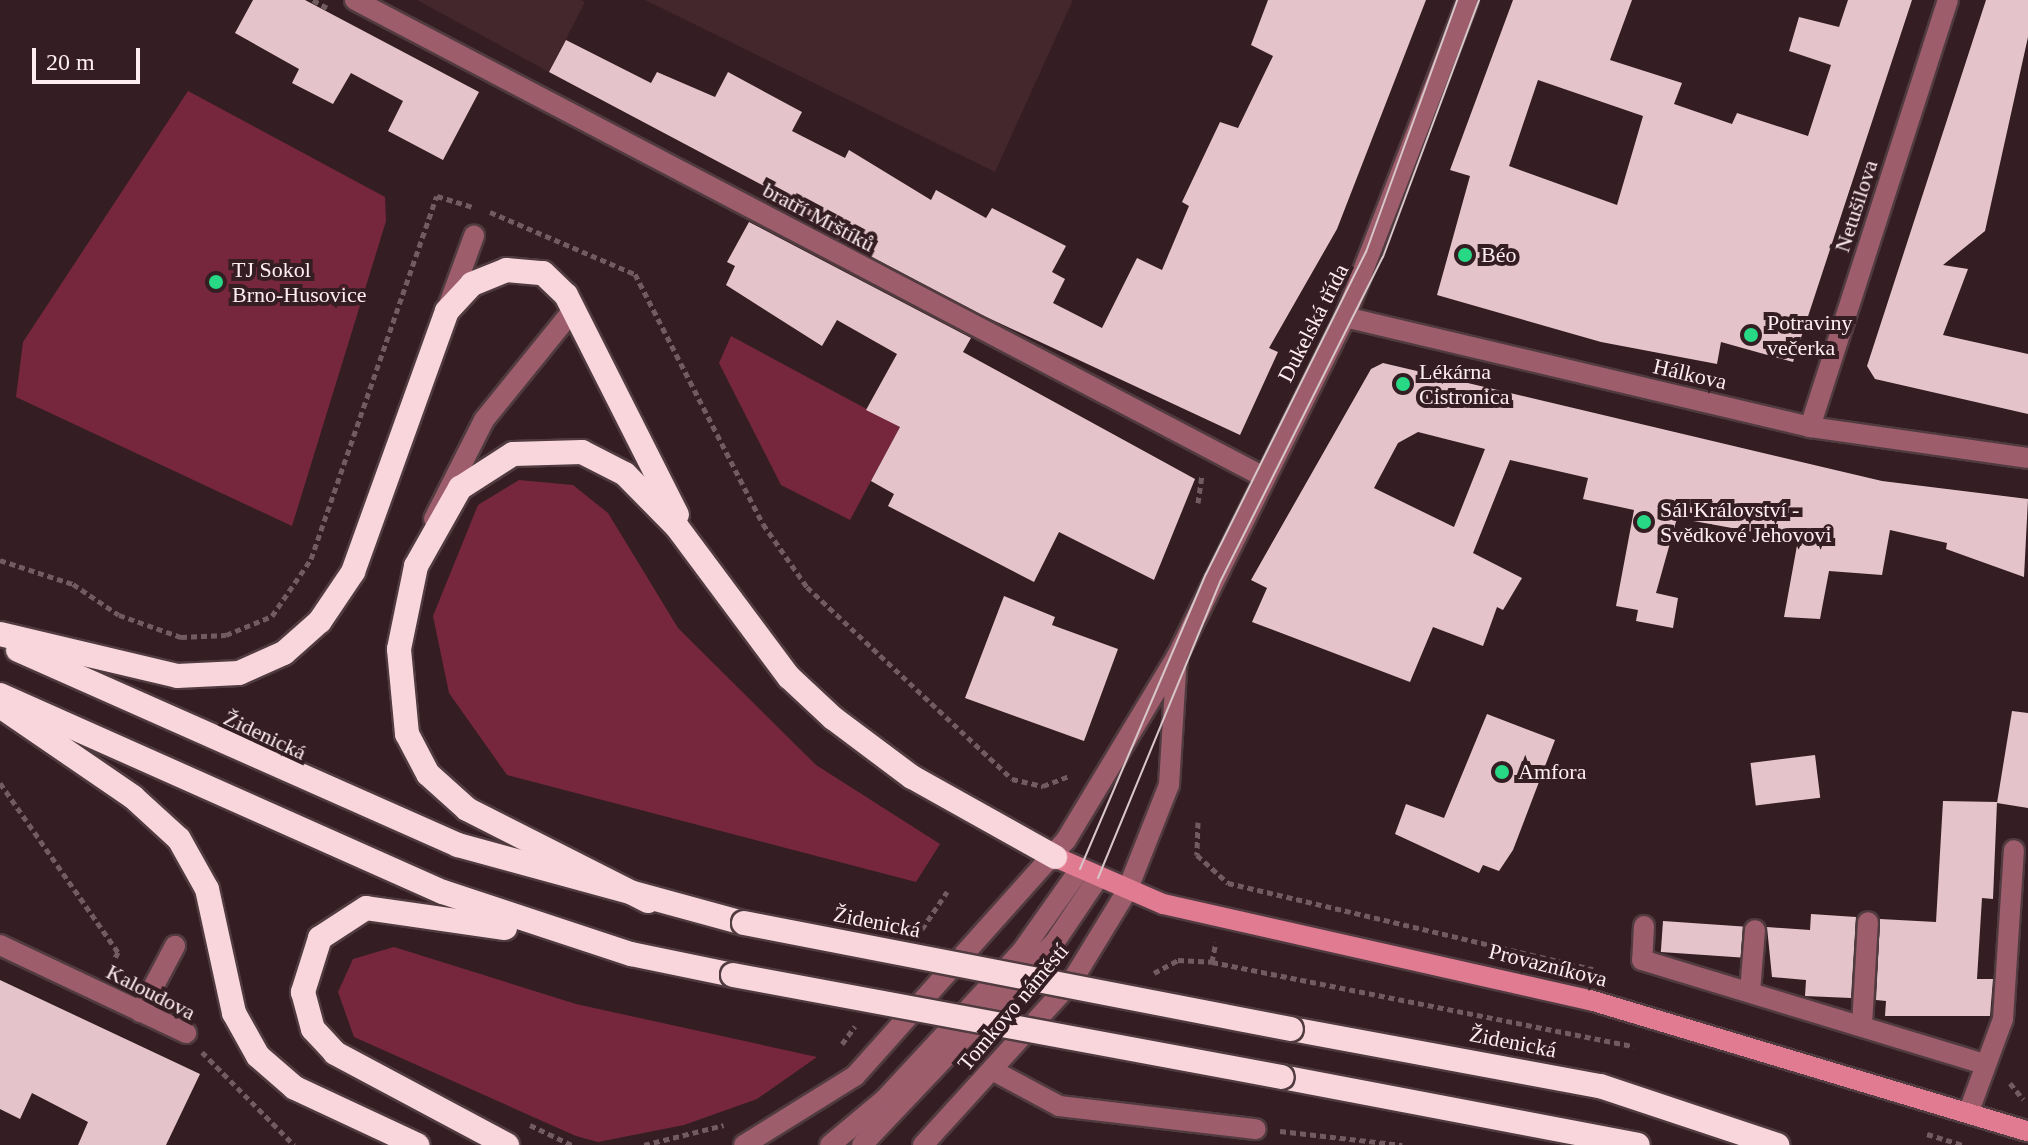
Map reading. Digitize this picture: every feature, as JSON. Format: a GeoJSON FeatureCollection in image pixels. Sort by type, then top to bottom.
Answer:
{"type":"FeatureCollection","features":[{"type":"Feature","properties":{"kind":"highway"},"geometry":{"type":"LineString","coordinates":[[0,634],[177,676],[239,673],[284,653],[320,621],[349,580],[447,311],[472,284],[525,269],[554,279],[574,309],[696,554]]}},
{"type":"Feature","properties":{"kind":"highway"},"geometry":{"type":"LineString","coordinates":[[648,901],[467,809],[421,762],[402,715],[399,649],[407,595],[428,538],[476,473],[513,454],[558,448],[625,474],[696,554],[755,637],[833,718],[912,777],[1055,857]]}},
{"type":"Feature","properties":{"kind":"highway","name":"Židenická"},"geometry":{"type":"LineString","coordinates":[[0,642],[391,819],[648,901],[744,923],[1600,1086],[1777,1145]]}},
{"type":"Feature","properties":{"kind":"highway"},"geometry":{"type":"LineString","coordinates":[[0,695],[378,868],[631,954]]}},
{"type":"Feature","properties":{"kind":"highway"},"geometry":{"type":"LineString","coordinates":[[0,706],[133,797],[179,839],[207,889],[234,1013],[258,1056],[295,1088],[417,1145]]}},
{"type":"Feature","properties":{"kind":"highway"},"geometry":{"type":"LineString","coordinates":[[507,1145],[360,1070],[323,1042],[303,992],[320,938],[348,915],[384,906],[733,975],[1638,1145]]}},
{"type":"Feature","properties":{"kind":"main road","name":"Provazníkova"},"geometry":{"type":"LineString","coordinates":[[1055,857],[1127,891],[1221,919],[1590,1000],[2028,1131]]}},
{"type":"Feature","properties":{"kind":"street","name":"bratří Mrštíků"},"geometry":{"type":"LineString","coordinates":[[355,0],[1262,476]]}},
{"type":"Feature","properties":{"kind":"street","name":"Dukelská třída"},"geometry":{"type":"LineString","coordinates":[[1055,857],[1177,656],[1262,476],[1345,317],[1468,0]]}},
{"type":"Feature","properties":{"kind":"street","name":"Netušilova"},"geometry":{"type":"LineString","coordinates":[[1810,427],[1948,0]]}},
{"type":"Feature","properties":{"kind":"street"},"geometry":{"type":"LineString","coordinates":[[447,311],[474,236]]}},
{"type":"Feature","properties":{"kind":"street"},"geometry":{"type":"LineString","coordinates":[[428,538],[477,430],[574,309]]}},
{"type":"Feature","properties":{"kind":"street","name":"Hálkova"},"geometry":{"type":"LineString","coordinates":[[1345,317],[1810,427],[2028,458]]}},
{"type":"Feature","properties":{"kind":"street","name":"Dukelská třída"},"geometry":{"type":"LineString","coordinates":[[1127,891],[1169,785],[1177,656]]}},
{"type":"Feature","properties":{"kind":"street"},"geometry":{"type":"LineString","coordinates":[[1969,1111],[2003,1019],[2014,850]]}},
{"type":"Feature","properties":{"kind":"street"},"geometry":{"type":"LineString","coordinates":[[744,1145],[855,1076],[1055,857]]}},
{"type":"Feature","properties":{"kind":"street"},"geometry":{"type":"LineString","coordinates":[[830,1145],[885,1099],[1022,951],[1089,873]]}},
{"type":"Feature","properties":{"kind":"street"},"geometry":{"type":"LineString","coordinates":[[862,1145],[1054,943],[1089,873]]}},
{"type":"Feature","properties":{"kind":"street","name":"Tomkovo náměstí"},"geometry":{"type":"LineString","coordinates":[[923,1145],[1079,971],[1127,891]]}},
{"type":"Feature","properties":{"kind":"street"},"geometry":{"type":"LineString","coordinates":[[1862,1025],[1868,922]]}},
{"type":"Feature","properties":{"kind":"street"},"geometry":{"type":"LineString","coordinates":[[1644,926],[1642,960],[1985,1064]]}},
{"type":"Feature","properties":{"kind":"street"},"geometry":{"type":"LineString","coordinates":[[1750,992],[1755,930]]}},
{"type":"Feature","properties":{"kind":"street","name":"Kaloudova"},"geometry":{"type":"LineString","coordinates":[[0,945],[186,1033]]}},
{"type":"Feature","properties":{"kind":"street"},"geometry":{"type":"LineString","coordinates":[[140,1012],[175,946]]}},
{"type":"Feature","properties":{"kind":"street"},"geometry":{"type":"LineString","coordinates":[[992,1070],[1059,1106],[1256,1129]]}},
{"type":"Feature","properties":{"kind":"path"},"geometry":{"type":"LineString","coordinates":[[0,560],[73,584],[119,615],[181,637],[226,635],[272,616],[311,559],[437,196],[534,225],[635,274],[763,524],[807,587],[1012,779],[1055,784],[1075,769]]}},
{"type":"Feature","properties":{"kind":"path"},"geometry":{"type":"LineString","coordinates":[[0,783],[118,952],[99,992]]}},
{"type":"Feature","properties":{"kind":"path"},"geometry":{"type":"LineString","coordinates":[[1198,822],[1197,855],[1228,883]]}},
{"type":"Feature","properties":{"kind":"path"},"geometry":{"type":"LineString","coordinates":[[912,942],[947,892]]}},
{"type":"Feature","properties":{"kind":"path"},"geometry":{"type":"LineString","coordinates":[[1212,962],[1643,1048]]}},
{"type":"Feature","properties":{"kind":"path"},"geometry":{"type":"LineString","coordinates":[[835,1056],[860,1018]]}},
{"type":"Feature","properties":{"kind":"path","name":"Kaloudova"},"geometry":{"type":"LineString","coordinates":[[186,1033],[294,1145]]}},
{"type":"Feature","properties":{"kind":"path"},"geometry":{"type":"LineString","coordinates":[[644,1145],[734,1121]]}},
{"type":"Feature","properties":{"kind":"path"},"geometry":{"type":"LineString","coordinates":[[1256,1129],[1402,1145]]}},
{"type":"Feature","properties":{"kind":"path"},"geometry":{"type":"LineString","coordinates":[[1918,1131],[1962,1145]]}},
{"type":"Feature","properties":{"kind":"shaded area"},"geometry":{"type":"Polygon","coordinates":[[[417,0],[581,0],[585,2],[549,72],[417,0]]]}},
{"type":"Feature","properties":{"kind":"shaded area"},"geometry":{"type":"Polygon","coordinates":[[[645,0],[1073,0],[995,172],[645,0]]]}},
{"type":"Feature","properties":{"kind":"shaded area","name":"TJ Sokol Brno-Husovice"},"geometry":{"type":"Polygon","coordinates":[[[188,91],[385,197],[386,221],[292,526],[16,397],[23,342],[188,91]]]}},
{"type":"Feature","properties":{"kind":"shaded area"},"geometry":{"type":"Polygon","coordinates":[[[731,336],[900,427],[850,520],[781,485],[719,363],[731,336]]]}},
{"type":"Feature","properties":{"kind":"shaded area"},"geometry":{"type":"Polygon","coordinates":[[[519,480],[573,485],[608,513],[678,628],[816,765],[940,844],[916,882],[507,775],[449,693],[433,616],[478,505],[519,480]]]}},
{"type":"Feature","properties":{"kind":"shaded area"},"geometry":{"type":"Polygon","coordinates":[[[394,947],[576,1004],[817,1057],[757,1099],[684,1125],[598,1142],[576,1136],[354,1037],[338,992],[353,959],[394,947]]]}},
{"type":"Feature","properties":{"kind":"building"},"geometry":{"type":"Polygon","coordinates":[[[253,0],[305,0],[479,92],[443,160],[388,131],[403,101],[351,73],[333,104],[292,83],[299,69],[235,33],[253,0]]]}},
{"type":"Feature","properties":{"kind":"building"},"geometry":{"type":"Polygon","coordinates":[[[1268,0],[1426,0],[1337,229],[1269,348],[1278,352],[1240,435],[982,315],[762,199],[768,188],[549,72],[566,40],[651,83],[657,72],[715,97],[728,72],[802,112],[792,131],[845,158],[849,150],[931,200],[936,190],[986,218],[992,208],[1066,246],[1052,272],[1065,279],[1053,303],[1102,328],[1137,258],[1162,270],[1189,206],[1182,202],[1220,122],[1238,128],[1273,56],[1251,45],[1268,0]]]}},
{"type":"Feature","properties":{"kind":"building"},"geometry":{"type":"Polygon","coordinates":[[[1513,0],[1632,0],[1610,60],[1682,83],[1674,104],[1732,124],[1737,113],[1808,136],[1831,65],[1789,51],[1799,17],[1839,27],[1848,0],[1912,0],[1793,362],[1721,342],[1717,364],[1601,342],[1437,295],[1470,176],[1450,170],[1513,0]],[[1538,80],[1509,166],[1617,205],[1643,116],[1538,80]]]}},
{"type":"Feature","properties":{"kind":"building"},"geometry":{"type":"Polygon","coordinates":[[[1986,0],[2028,0],[2028,37],[1985,231],[1943,265],[1968,269],[1943,335],[2028,354],[2028,414],[1875,379],[1867,366],[1986,0]]]}},
{"type":"Feature","properties":{"kind":"building"},"geometry":{"type":"Polygon","coordinates":[[[749,222],[971,338],[963,352],[1195,479],[1154,580],[1059,532],[1034,582],[888,506],[894,494],[871,481],[900,427],[866,410],[897,354],[837,320],[822,346],[726,285],[735,266],[727,262],[749,222]]]}},
{"type":"Feature","properties":{"kind":"building"},"geometry":{"type":"Polygon","coordinates":[[[1383,363],[1882,481],[2028,499],[2024,577],[1946,549],[1947,543],[1890,530],[1882,575],[1829,571],[1820,619],[1784,617],[1798,540],[1677,518],[1656,593],[1678,598],[1673,628],[1636,621],[1638,610],[1616,606],[1634,510],[1583,499],[1588,478],[1510,460],[1473,553],[1522,578],[1503,610],[1497,607],[1483,646],[1433,627],[1410,682],[1252,622],[1267,588],[1251,580],[1371,369],[1383,363]],[[1418,432],[1398,443],[1374,488],[1454,527],[1485,449],[1418,432]]]}},
{"type":"Feature","properties":{"kind":"building"},"geometry":{"type":"Polygon","coordinates":[[[1004,596],[1055,617],[1052,625],[1118,649],[1084,741],[965,698],[1004,596]]]}},
{"type":"Feature","properties":{"kind":"building"},"geometry":{"type":"Polygon","coordinates":[[[2012,711],[2028,713],[2028,808],[1997,803],[2012,711]]]}},
{"type":"Feature","properties":{"kind":"building","name":"Amfora"},"geometry":{"type":"Polygon","coordinates":[[[1487,714],[1555,740],[1513,850],[1499,871],[1483,865],[1479,873],[1395,834],[1406,804],[1444,818],[1487,714]]]}},
{"type":"Feature","properties":{"kind":"building"},"geometry":{"type":"Polygon","coordinates":[[[1815,755],[1820,798],[1756,806],[1750,763],[1815,755]]]}},
{"type":"Feature","properties":{"kind":"building"},"geometry":{"type":"Polygon","coordinates":[[[1943,801],[1997,802],[1993,899],[1982,898],[1977,979],[1993,979],[1990,1016],[1885,1016],[1886,1001],[1876,1000],[1880,919],[1936,922],[1943,801]]]}},
{"type":"Feature","properties":{"kind":"building"},"geometry":{"type":"Polygon","coordinates":[[[1811,914],[1856,917],[1851,998],[1805,996],[1806,980],[1772,977],[1767,927],[1810,930],[1811,914]]]}},
{"type":"Feature","properties":{"kind":"building"},"geometry":{"type":"Polygon","coordinates":[[[1663,921],[1743,927],[1741,958],[1661,952],[1663,921]]]}},
{"type":"Feature","properties":{"kind":"building"},"geometry":{"type":"Polygon","coordinates":[[[0,980],[200,1074],[166,1145],[78,1145],[88,1122],[32,1093],[20,1119],[0,1109],[0,980]]]}},
{"type":"Feature","properties":{"kind":"tram line"},"geometry":{"type":"LineString","coordinates":[[1080,869],[1206,574],[1366,252],[1457,0]]}},
{"type":"Feature","properties":{"kind":"tram line"},"geometry":{"type":"LineString","coordinates":[[1098,878],[1221,580],[1383,257],[1479,0]]}},
{"type":"Feature","properties":{"kind":"place","name":"Béo"},"geometry":{"type":"Point","coordinates":[1465,255]}},
{"type":"Feature","properties":{"kind":"place","name":"TJ Sokol Brno-Husovice"},"geometry":{"type":"Point","coordinates":[216,282]}},
{"type":"Feature","properties":{"kind":"place","name":"Potraviny večerka"},"geometry":{"type":"Point","coordinates":[1751,335]}},
{"type":"Feature","properties":{"kind":"place","name":"Lékárna Cistronica"},"geometry":{"type":"Point","coordinates":[1403,384]}},
{"type":"Feature","properties":{"kind":"place","name":"Sál Království - Svědkové Jehovovi"},"geometry":{"type":"Point","coordinates":[1644,522]}},
{"type":"Feature","properties":{"kind":"place","name":"Amfora"},"geometry":{"type":"Point","coordinates":[1502,772]}}]}
